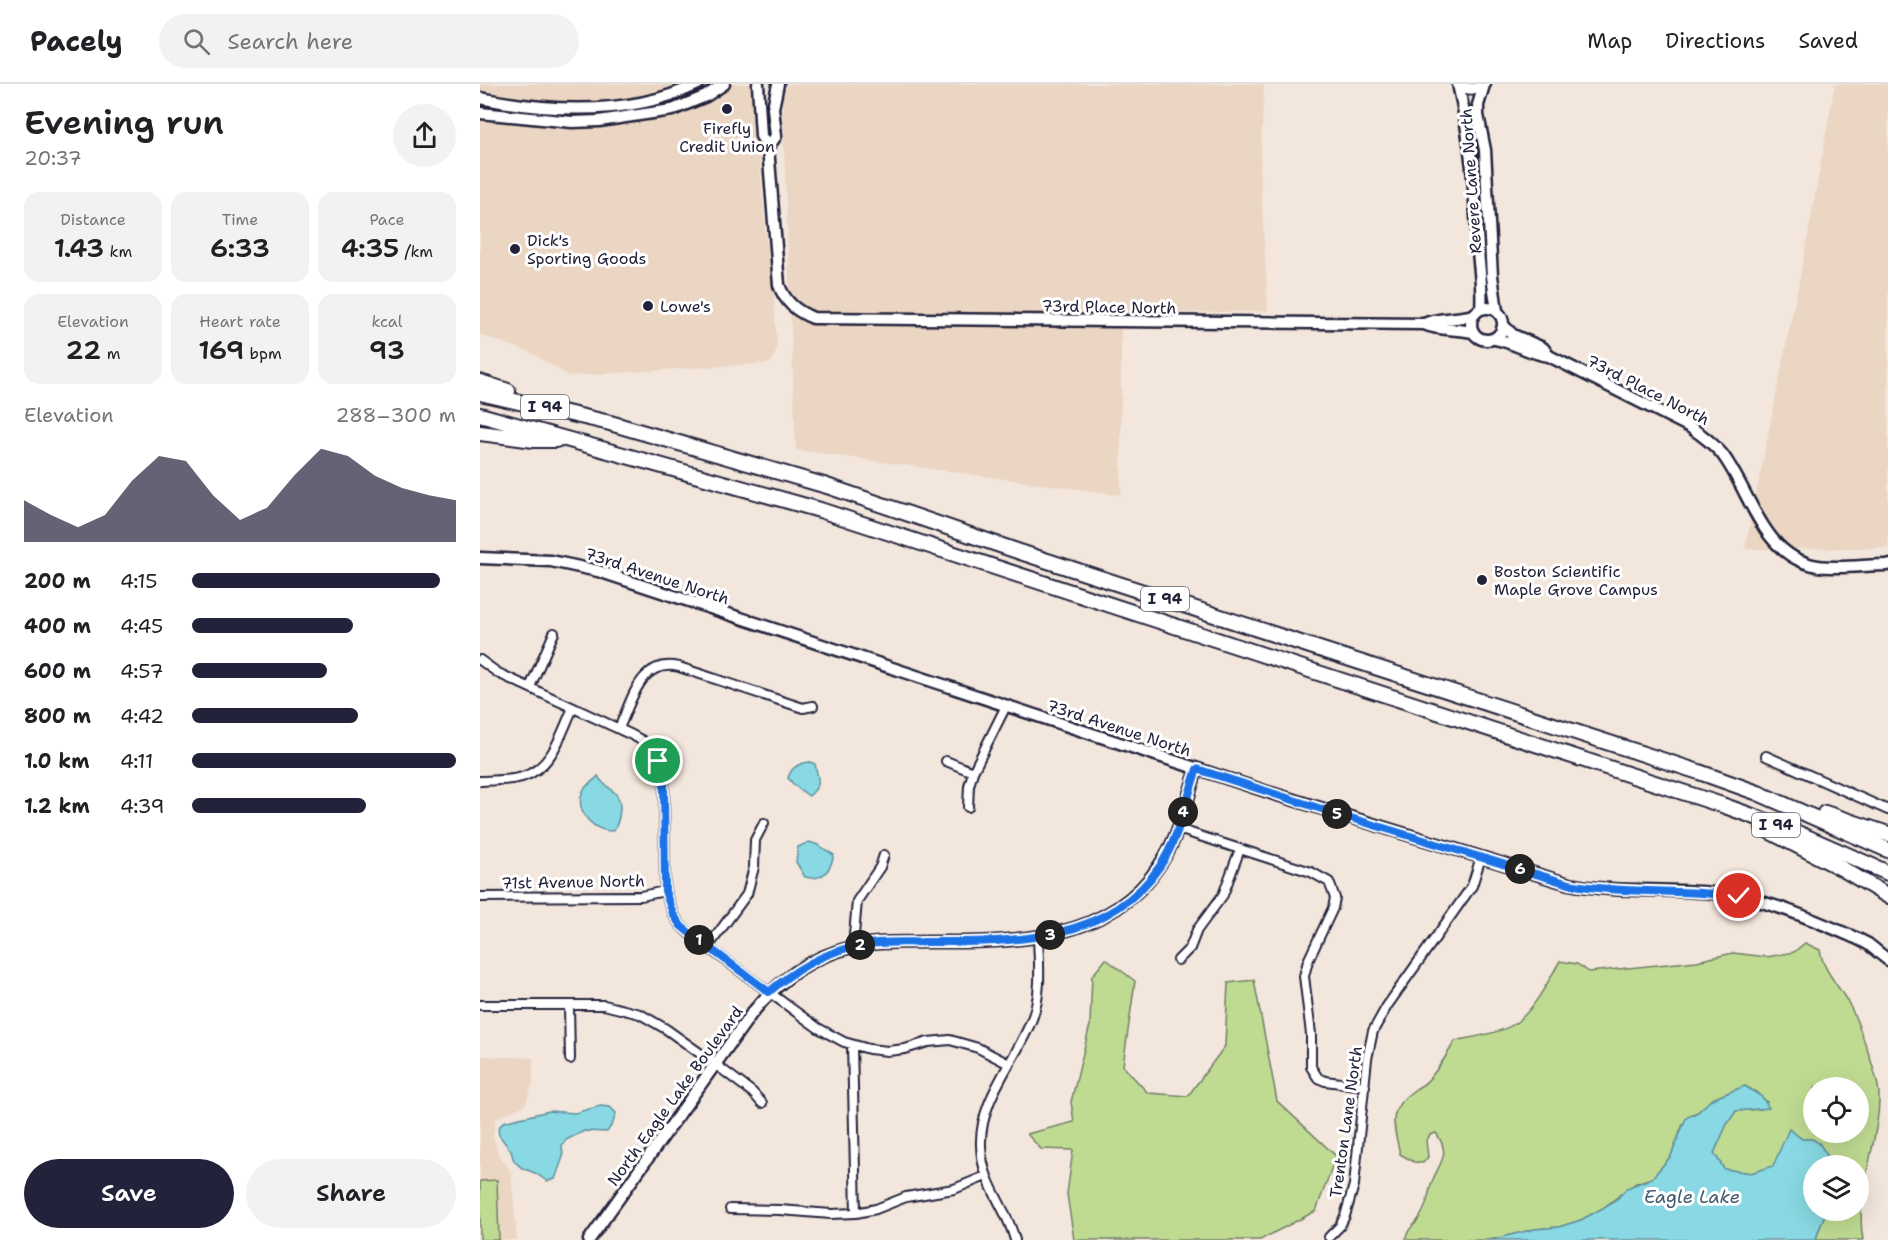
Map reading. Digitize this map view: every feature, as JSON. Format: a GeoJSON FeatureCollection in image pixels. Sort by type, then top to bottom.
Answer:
{"type":"FeatureCollection","features":[{"type":"Feature","properties":{"kind":"highway"},"geometry":{"type":"LineString","coordinates":[[480,382],[610,423]]}},
{"type":"Feature","properties":{"kind":"highway","name":"I 94"},"geometry":{"type":"LineString","coordinates":[[480,393],[610,423],[827,486],[1718,779],[1798,810],[1888,850]]}},
{"type":"Feature","properties":{"kind":"highway","name":"I 94"},"geometry":{"type":"LineString","coordinates":[[480,415],[832,513],[1661,785],[1786,828],[1888,873]]}},
{"type":"Feature","properties":{"kind":"highway"},"geometry":{"type":"LineString","coordinates":[[480,434],[534,440],[573,440]]}},
{"type":"Feature","properties":{"kind":"highway"},"geometry":{"type":"LineString","coordinates":[[1718,779],[1888,834]]}},
{"type":"Feature","properties":{"kind":"highway"},"geometry":{"type":"LineString","coordinates":[[1661,785],[1784,839],[1866,881],[1888,896]]}},
{"type":"Feature","properties":{"kind":"street"},"geometry":{"type":"LineString","coordinates":[[480,98],[511,104],[583,109],[655,100],[698,84]]}},
{"type":"Feature","properties":{"kind":"street"},"geometry":{"type":"LineString","coordinates":[[480,113],[572,122],[599,121],[672,110],[706,96],[724,84]]}},
{"type":"Feature","properties":{"kind":"street"},"geometry":{"type":"LineString","coordinates":[[758,84],[768,86],[776,84],[773,108],[776,136],[768,147],[761,136],[758,84]]}},
{"type":"Feature","properties":{"kind":"street"},"geometry":{"type":"LineString","coordinates":[[1459,84],[1473,89],[1484,84]]}},
{"type":"Feature","properties":{"kind":"street","name":"Revere Lane North"},"geometry":{"type":"LineString","coordinates":[[1459,84],[1470,150],[1483,286],[1477,312]]}},
{"type":"Feature","properties":{"kind":"street","name":"Revere Lane North"},"geometry":{"type":"LineString","coordinates":[[1484,84],[1478,105],[1478,115],[1485,150],[1492,276],[1497,311]]}},
{"type":"Feature","properties":{"kind":"street","name":"73rd Place North"},"geometry":{"type":"LineString","coordinates":[[768,147],[779,285],[788,302],[796,310],[813,318],[827,320],[1424,324],[1433,328],[1457,328],[1472,332]]}},
{"type":"Feature","properties":{"kind":"street"},"geometry":{"type":"LineString","coordinates":[[1492,309],[1497,311],[1503,326],[1499,335],[1495,339],[1484,341],[1479,339],[1472,332],[1471,320],[1477,312],[1492,309]]}},
{"type":"Feature","properties":{"kind":"street","name":"73rd Place North"},"geometry":{"type":"LineString","coordinates":[[1424,324],[1433,320],[1461,319],[1477,312]]}},
{"type":"Feature","properties":{"kind":"street","name":"73rd Place North"},"geometry":{"type":"LineString","coordinates":[[1503,326],[1513,335],[1543,348],[1549,356]]}},
{"type":"Feature","properties":{"kind":"street","name":"73rd Place North"},"geometry":{"type":"LineString","coordinates":[[1495,339],[1508,341],[1539,355],[1549,356],[1708,438],[1723,455],[1765,528],[1777,544],[1792,557],[1819,566],[1888,565]]}},
{"type":"Feature","properties":{"kind":"street","name":"73rd Avenue North"},"geometry":{"type":"LineString","coordinates":[[480,558],[551,561],[598,571],[1321,809],[1582,886],[1711,892],[1748,898],[1792,911],[1856,938],[1888,960]]}},
{"type":"Feature","properties":{"kind":"street"},"geometry":{"type":"LineString","coordinates":[[530,687],[554,633]]}},
{"type":"Feature","properties":{"kind":"street"},"geometry":{"type":"LineString","coordinates":[[480,660],[486,666],[643,741],[652,751],[663,774],[665,891],[673,914],[681,926],[708,947],[826,1033],[852,1045],[888,1051],[928,1042],[950,1040],[978,1048],[1009,1064]]}},
{"type":"Feature","properties":{"kind":"street"},"geometry":{"type":"LineString","coordinates":[[618,728],[645,674],[661,665],[679,667],[803,708],[813,706]]}},
{"type":"Feature","properties":{"kind":"street"},"geometry":{"type":"LineString","coordinates":[[968,807],[969,786],[973,772],[1006,706]]}},
{"type":"Feature","properties":{"kind":"street"},"geometry":{"type":"LineString","coordinates":[[480,781],[522,778],[540,768],[553,752],[573,708]]}},
{"type":"Feature","properties":{"kind":"street"},"geometry":{"type":"LineString","coordinates":[[1766,756],[1888,810]]}},
{"type":"Feature","properties":{"kind":"street"},"geometry":{"type":"LineString","coordinates":[[946,761],[973,772]]}},
{"type":"Feature","properties":{"kind":"street","name":"North Eagle Lake Boulevard"},"geometry":{"type":"LineString","coordinates":[[589,1240],[769,992],[805,965],[825,955],[854,946],[888,943],[1000,942],[1038,938],[1079,926],[1116,909],[1132,896],[1160,866],[1170,849],[1197,769]]}},
{"type":"Feature","properties":{"kind":"street"},"geometry":{"type":"LineString","coordinates":[[708,947],[747,894],[754,867],[755,840],[764,823]]}},
{"type":"Feature","properties":{"kind":"street"},"geometry":{"type":"LineString","coordinates":[[1178,829],[1311,872],[1324,879],[1332,887],[1334,903],[1308,961],[1304,976],[1311,1034],[1311,1067],[1318,1078],[1325,1081],[1365,1086]]}},
{"type":"Feature","properties":{"kind":"street"},"geometry":{"type":"LineString","coordinates":[[1178,960],[1190,948],[1197,930],[1223,895],[1240,849]]}},
{"type":"Feature","properties":{"kind":"street"},"geometry":{"type":"LineString","coordinates":[[854,946],[857,901],[880,867],[884,855]]}},
{"type":"Feature","properties":{"kind":"street","name":"Trenton Lane North"},"geometry":{"type":"LineString","coordinates":[[1329,1237],[1340,1226],[1345,1216],[1354,1185],[1369,1045],[1379,1018],[1472,885],[1481,857]]}},
{"type":"Feature","properties":{"kind":"street","name":"71st Avenue North"},"geometry":{"type":"LineString","coordinates":[[480,897],[641,896],[665,891]]}},
{"type":"Feature","properties":{"kind":"street"},"geometry":{"type":"LineString","coordinates":[[1015,1240],[986,1176],[981,1144],[984,1119],[992,1097],[1036,1007],[1039,979],[1038,938]]}},
{"type":"Feature","properties":{"kind":"street"},"geometry":{"type":"LineString","coordinates":[[480,1005],[611,1006],[640,1014],[660,1025],[715,1064],[752,1092],[762,1103]]}},
{"type":"Feature","properties":{"kind":"street"},"geometry":{"type":"LineString","coordinates":[[569,1005],[570,1059]]}},
{"type":"Feature","properties":{"kind":"street"},"geometry":{"type":"LineString","coordinates":[[852,1045],[856,1213]]}},
{"type":"Feature","properties":{"kind":"street"},"geometry":{"type":"LineString","coordinates":[[730,1209],[856,1213],[876,1209],[906,1197],[954,1189],[986,1176]]}},
{"type":"Feature","properties":{"kind":"shaded area"},"geometry":{"type":"Polygon","coordinates":[[[480,84],[754,84],[777,345],[771,363],[569,376],[528,351],[480,335],[480,84]]]}},
{"type":"Feature","properties":{"kind":"shaded area"},"geometry":{"type":"Polygon","coordinates":[[[789,84],[1264,84],[1260,170],[1268,311],[1121,314],[1121,495],[796,450],[782,99],[789,84]]]}},
{"type":"Feature","properties":{"kind":"shaded area"},"geometry":{"type":"Polygon","coordinates":[[[1835,84],[1888,84],[1888,548],[1745,549],[1804,257],[1835,84]]]}},
{"type":"Feature","properties":{"kind":"shaded area"},"geometry":{"type":"Polygon","coordinates":[[[480,1056],[533,1058],[533,1083],[525,1105],[496,1118],[493,1135],[499,1155],[511,1172],[517,1240],[480,1240],[480,1056]]]}},
{"type":"Feature","properties":{"kind":"green space"},"geometry":{"type":"Polygon","coordinates":[[[1805,943],[1820,950],[1828,972],[1854,1014],[1867,1049],[1879,1094],[1876,1130],[1869,1163],[1869,1155],[1827,1155],[1819,1143],[1869,1143],[1869,1077],[1803,1077],[1803,1139],[1789,1130],[1773,1167],[1751,1173],[1724,1169],[1714,1153],[1727,1124],[1736,1111],[1761,1109],[1767,1102],[1745,1086],[1712,1099],[1698,1112],[1690,1115],[1683,1124],[1671,1156],[1652,1178],[1636,1183],[1603,1208],[1581,1220],[1559,1227],[1535,1229],[1490,1240],[1405,1240],[1408,1231],[1418,1221],[1425,1207],[1444,1153],[1436,1133],[1430,1135],[1426,1141],[1428,1157],[1423,1163],[1414,1162],[1400,1154],[1394,1127],[1395,1112],[1404,1098],[1432,1076],[1455,1041],[1496,1032],[1517,1022],[1536,1001],[1560,961],[1577,964],[1589,972],[1697,961],[1733,953],[1767,957],[1794,952],[1805,943]]]}},
{"type":"Feature","properties":{"kind":"green space"},"geometry":{"type":"Polygon","coordinates":[[[1106,959],[1135,981],[1123,1066],[1148,1093],[1188,1096],[1225,1046],[1228,983],[1254,980],[1277,1101],[1336,1156],[1316,1211],[1260,1240],[1074,1240],[1067,1194],[1073,1150],[1041,1149],[1027,1134],[1074,1122],[1071,1102],[1090,1025],[1092,976],[1106,959]]]}},
{"type":"Feature","properties":{"kind":"green space"},"geometry":{"type":"Polygon","coordinates":[[[497,1180],[499,1240],[480,1240],[480,1181],[497,1180]]]}},
{"type":"Feature","properties":{"kind":"green space"},"geometry":{"type":"Polygon","coordinates":[[[1822,1221],[1861,1221],[1863,1240],[1816,1240],[1822,1221]]]}},
{"type":"Feature","properties":{"kind":"water"},"geometry":{"type":"Polygon","coordinates":[[[810,762],[815,764],[818,785],[809,796],[788,778],[796,766],[810,762]]]}},
{"type":"Feature","properties":{"kind":"water"},"geometry":{"type":"Polygon","coordinates":[[[598,776],[618,797],[619,817],[614,831],[607,831],[594,825],[584,815],[581,808],[583,791],[598,776]]]}},
{"type":"Feature","properties":{"kind":"water"},"geometry":{"type":"Polygon","coordinates":[[[809,842],[834,855],[828,870],[817,878],[805,877],[796,862],[798,847],[809,842]]]}},
{"type":"Feature","properties":{"kind":"water","name":"Eagle Lake"},"geometry":{"type":"Polygon","coordinates":[[[1745,1086],[1762,1097],[1769,1108],[1736,1111],[1727,1124],[1714,1153],[1724,1169],[1751,1173],[1773,1166],[1789,1129],[1803,1139],[1803,1143],[1819,1143],[1827,1155],[1803,1155],[1803,1221],[1822,1221],[1816,1240],[1490,1240],[1535,1229],[1559,1227],[1581,1220],[1618,1198],[1627,1188],[1652,1178],[1671,1156],[1686,1118],[1698,1112],[1712,1099],[1745,1086]]]}},
{"type":"Feature","properties":{"kind":"water"},"geometry":{"type":"Polygon","coordinates":[[[600,1106],[610,1107],[616,1113],[613,1123],[607,1132],[584,1131],[566,1140],[562,1145],[563,1157],[555,1179],[547,1181],[522,1168],[514,1161],[511,1151],[499,1135],[498,1129],[503,1122],[549,1111],[575,1113],[600,1106]]]}},
{"type":"Feature","properties":{"kind":"place","name":"Firefly Credit Union"},"geometry":{"type":"Point","coordinates":[727,109]}},
{"type":"Feature","properties":{"kind":"place","name":"Dick's Sporting Goods"},"geometry":{"type":"Point","coordinates":[515,249]}},
{"type":"Feature","properties":{"kind":"place","name":"Lowe's"},"geometry":{"type":"Point","coordinates":[648,306]}},
{"type":"Feature","properties":{"kind":"place","name":"Boston Scientific Maple Grove Campus"},"geometry":{"type":"Point","coordinates":[1482,580]}},
{"type":"Feature","properties":{"kind":"route"},"geometry":{"type":"LineString","coordinates":[[658,761],[663,774],[664,786],[665,891],[673,914],[681,926],[692,935],[769,992],[805,965],[825,955],[854,946],[888,943],[1017,941],[1079,926],[1116,909],[1147,883],[1170,849],[1197,769],[1271,794],[1569,884],[1593,888],[1711,892],[1739,896]]}}]}
